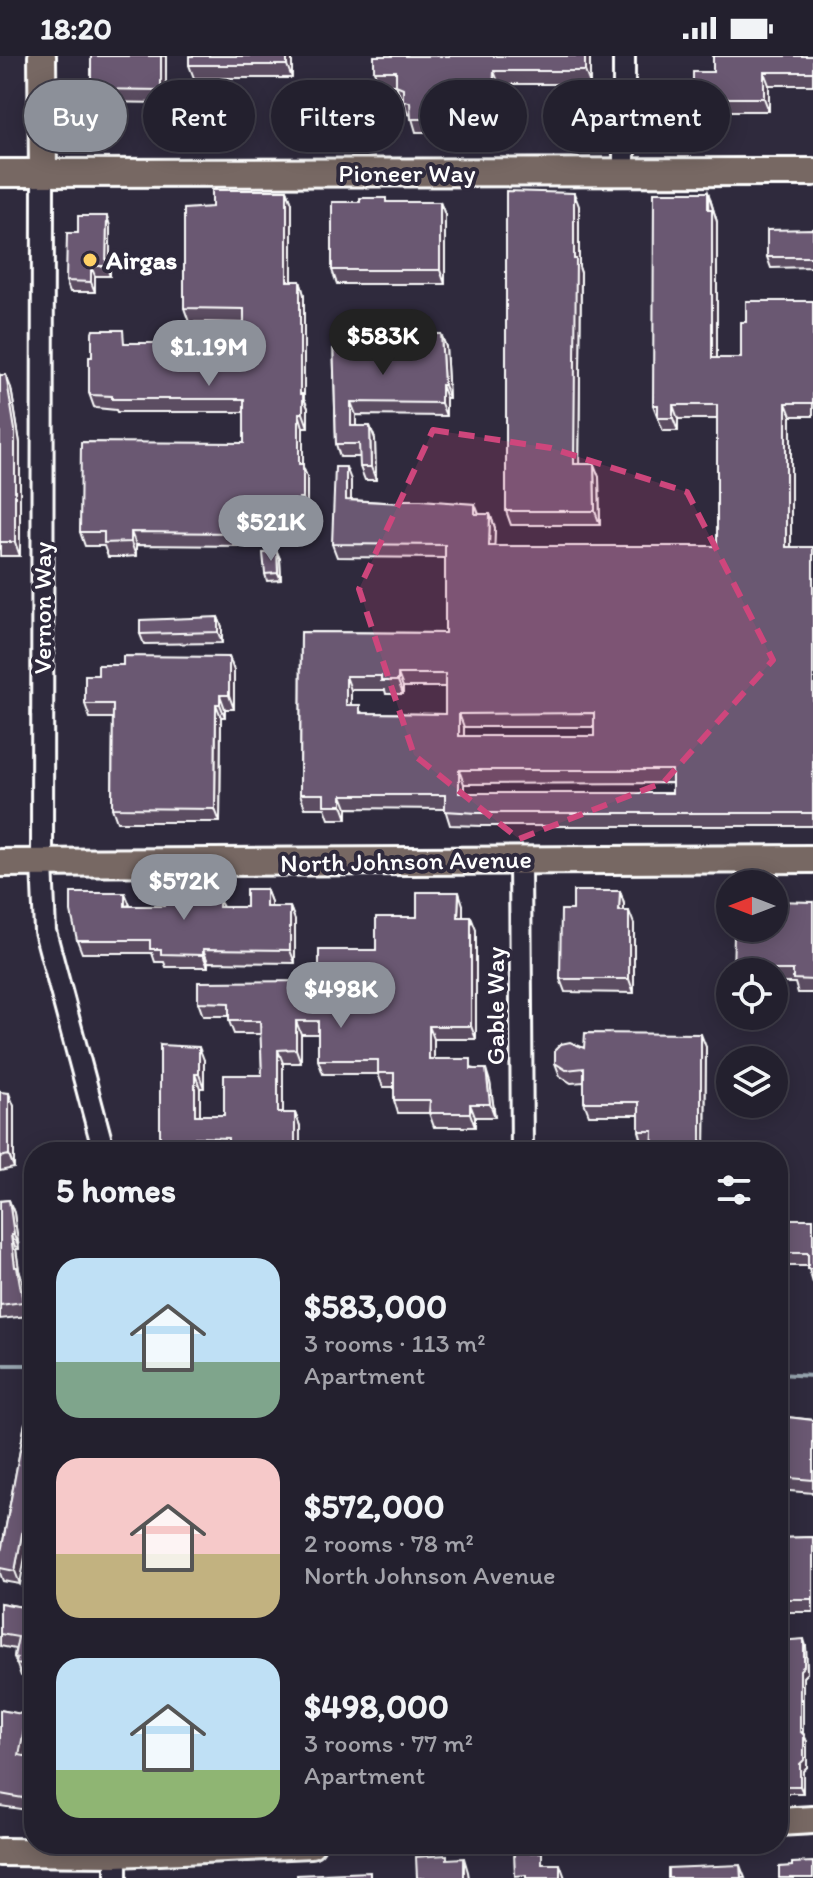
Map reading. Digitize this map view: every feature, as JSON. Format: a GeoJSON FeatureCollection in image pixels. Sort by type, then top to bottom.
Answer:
{"type":"FeatureCollection","features":[{"type":"Feature","properties":{"kind":"main road","name":"Vernon Way"},"geometry":{"type":"LineString","coordinates":[[42,56],[43,173]]}},
{"type":"Feature","properties":{"kind":"main road","name":"Pioneer Way"},"geometry":{"type":"LineString","coordinates":[[0,173],[813,172]]}},
{"type":"Feature","properties":{"kind":"main road","name":"North Johnson Avenue"},"geometry":{"type":"LineString","coordinates":[[0,863],[813,859]]}},
{"type":"Feature","properties":{"kind":"main road"},"geometry":{"type":"LineString","coordinates":[[788,1821],[813,1820]]}},
{"type":"Feature","properties":{"kind":"main road"},"geometry":{"type":"LineString","coordinates":[[0,1852],[24,1853]]}},
{"type":"Feature","properties":{"kind":"main road"},"geometry":{"type":"LineString","coordinates":[[39,1854],[116,1858],[172,1854]]}},
{"type":"Feature","properties":{"kind":"street"},"geometry":{"type":"LineString","coordinates":[[624,56],[624,173]]}},
{"type":"Feature","properties":{"kind":"street","name":"Vernon Way"},"geometry":{"type":"LineString","coordinates":[[43,173],[42,864],[45,931],[101,1142]]}},
{"type":"Feature","properties":{"kind":"street","name":"Gable Way"},"geometry":{"type":"LineString","coordinates":[[520,860],[522,1142]]}},
{"type":"Feature","properties":{"kind":"highlighted area"},"geometry":{"type":"Polygon","coordinates":[[[433,430],[551,448],[687,492],[773,660],[664,782],[519,839],[414,755],[359,589],[433,430]]]}},
{"type":"Feature","properties":{"kind":"building"},"geometry":{"type":"Polygon","coordinates":[[[91,56],[161,56],[161,80],[143,80],[143,90],[127,90],[127,80],[91,80],[91,56]]]}},
{"type":"Feature","properties":{"kind":"building"},"geometry":{"type":"Polygon","coordinates":[[[189,56],[287,56],[287,65],[189,65],[189,56]]]}},
{"type":"Feature","properties":{"kind":"building"},"geometry":{"type":"Polygon","coordinates":[[[374,56],[585,56],[585,71],[494,71],[494,80],[420,80],[420,119],[411,119],[410,102],[404,101],[404,80],[396,80],[396,71],[374,71],[374,56]]]}},
{"type":"Feature","properties":{"kind":"building"},"geometry":{"type":"Polygon","coordinates":[[[713,56],[813,56],[813,72],[764,72],[764,98],[730,98],[730,80],[693,80],[693,72],[713,72],[713,56]]]}},
{"type":"Feature","properties":{"kind":"building"},"geometry":{"type":"Polygon","coordinates":[[[212,190],[287,190],[287,281],[300,281],[300,394],[303,394],[303,413],[299,413],[299,464],[303,464],[303,498],[299,498],[299,514],[296,518],[283,518],[283,514],[250,514],[250,522],[240,522],[240,533],[131,532],[131,542],[104,543],[104,532],[80,532],[81,442],[244,443],[244,399],[112,399],[112,396],[89,393],[93,330],[123,330],[124,343],[242,343],[244,309],[184,308],[184,209],[212,207],[212,190]]]}},
{"type":"Feature","properties":{"kind":"building"},"geometry":{"type":"Polygon","coordinates":[[[506,191],[574,193],[574,464],[594,464],[595,511],[506,511],[506,191]]]}},
{"type":"Feature","properties":{"kind":"building"},"geometry":{"type":"Polygon","coordinates":[[[654,192],[708,192],[708,209],[712,209],[712,358],[741,358],[741,322],[746,322],[746,301],[813,301],[813,403],[786,403],[786,547],[813,547],[813,813],[477,813],[445,811],[445,795],[342,795],[342,805],[324,805],[324,794],[300,794],[301,632],[445,633],[445,545],[332,544],[335,467],[346,467],[346,500],[475,504],[475,514],[490,514],[489,546],[717,546],[717,405],[673,405],[673,418],[658,418],[658,405],[653,405],[654,192]],[[398,674],[398,681],[381,681],[381,676],[346,676],[346,705],[360,705],[360,713],[445,714],[445,674],[398,674]],[[594,713],[459,714],[459,736],[594,736],[594,713]],[[459,770],[459,793],[672,793],[672,770],[459,770]]]}},
{"type":"Feature","properties":{"kind":"building"},"geometry":{"type":"Polygon","coordinates":[[[360,198],[386,198],[386,202],[440,202],[440,270],[332,270],[332,202],[360,202],[360,198]]]}},
{"type":"Feature","properties":{"kind":"building","name":"Airgas"},"geometry":{"type":"Polygon","coordinates":[[[78,216],[107,216],[106,266],[91,266],[91,282],[66,281],[67,233],[78,233],[78,216]]]}},
{"type":"Feature","properties":{"kind":"building"},"geometry":{"type":"Polygon","coordinates":[[[813,229],[813,257],[767,257],[767,230],[813,229]]]}},
{"type":"Feature","properties":{"kind":"building"},"geometry":{"type":"Polygon","coordinates":[[[424,331],[424,334],[441,334],[444,385],[441,385],[441,403],[351,402],[351,426],[370,426],[371,467],[360,467],[359,444],[336,444],[333,334],[424,331]]]}},
{"type":"Feature","properties":{"kind":"building"},"geometry":{"type":"Polygon","coordinates":[[[0,375],[6,375],[15,430],[15,542],[0,542],[0,375]]]}},
{"type":"Feature","properties":{"kind":"building"},"geometry":{"type":"Polygon","coordinates":[[[277,552],[278,573],[265,574],[263,553],[277,552]]]}},
{"type":"Feature","properties":{"kind":"building"},"geometry":{"type":"Polygon","coordinates":[[[218,617],[218,632],[140,634],[140,620],[218,617]]]}},
{"type":"Feature","properties":{"kind":"building"},"geometry":{"type":"Polygon","coordinates":[[[123,656],[229,657],[229,695],[220,695],[220,704],[216,704],[215,809],[112,808],[113,704],[85,704],[85,675],[98,675],[98,665],[123,665],[123,656]]]}},
{"type":"Feature","properties":{"kind":"building"},"geometry":{"type":"Polygon","coordinates":[[[164,889],[215,893],[219,896],[219,907],[246,907],[246,889],[266,889],[266,907],[290,907],[290,950],[203,949],[203,955],[161,954],[161,949],[150,949],[150,940],[77,940],[71,912],[71,893],[125,893],[125,906],[164,906],[164,889]]]}},
{"type":"Feature","properties":{"kind":"building"},"geometry":{"type":"Polygon","coordinates":[[[573,891],[620,891],[619,911],[629,911],[629,979],[560,979],[561,910],[573,910],[573,891]]]}},
{"type":"Feature","properties":{"kind":"building"},"geometry":{"type":"Polygon","coordinates":[[[417,892],[459,892],[458,917],[471,917],[471,1026],[429,1026],[429,1059],[471,1059],[471,1069],[486,1069],[490,1104],[470,1104],[470,1113],[429,1113],[430,1100],[394,1100],[394,1073],[378,1073],[378,1060],[318,1060],[318,1021],[296,1021],[296,1049],[278,1050],[278,1113],[295,1113],[295,1142],[228,1142],[228,1138],[195,1137],[195,1142],[160,1142],[160,1045],[199,1047],[199,1074],[195,1074],[195,1115],[224,1115],[224,1075],[262,1075],[260,1021],[229,1021],[229,1003],[198,1002],[198,982],[319,981],[319,950],[376,950],[376,917],[417,917],[417,892]]]}},
{"type":"Feature","properties":{"kind":"building"},"geometry":{"type":"Polygon","coordinates":[[[788,901],[813,902],[813,980],[793,979],[793,970],[788,970],[788,958],[733,958],[734,942],[788,942],[788,901]]]}},
{"type":"Feature","properties":{"kind":"building"},"geometry":{"type":"Polygon","coordinates":[[[585,1033],[701,1034],[701,1142],[652,1142],[653,1131],[639,1131],[639,1102],[584,1102],[584,1068],[566,1070],[555,1063],[555,1050],[561,1044],[570,1042],[584,1048],[585,1033]]]}},
{"type":"Feature","properties":{"kind":"building"},"geometry":{"type":"Polygon","coordinates":[[[0,1092],[9,1093],[9,1155],[0,1157],[0,1092]]]}},
{"type":"Feature","properties":{"kind":"building"},"geometry":{"type":"Polygon","coordinates":[[[9,1200],[15,1267],[23,1302],[0,1305],[0,1201],[9,1200]]]}},
{"type":"Feature","properties":{"kind":"building"},"geometry":{"type":"Polygon","coordinates":[[[788,1219],[813,1219],[813,1269],[808,1269],[808,1253],[788,1253],[788,1219]]]}},
{"type":"Feature","properties":{"kind":"building"},"geometry":{"type":"Polygon","coordinates":[[[788,1417],[813,1420],[813,1480],[788,1478],[788,1417]]]}},
{"type":"Feature","properties":{"kind":"building"},"geometry":{"type":"Polygon","coordinates":[[[24,1428],[24,1523],[15,1571],[0,1568],[24,1428]]]}},
{"type":"Feature","properties":{"kind":"building"},"geometry":{"type":"Polygon","coordinates":[[[813,1537],[813,1599],[788,1599],[788,1538],[813,1537]]]}},
{"type":"Feature","properties":{"kind":"building"},"geometry":{"type":"Polygon","coordinates":[[[0,1603],[24,1607],[24,1665],[16,1664],[17,1658],[14,1657],[18,1637],[0,1634],[0,1603]]]}},
{"type":"Feature","properties":{"kind":"building"},"geometry":{"type":"Polygon","coordinates":[[[804,1639],[804,1666],[800,1670],[800,1731],[804,1735],[804,1760],[800,1764],[800,1786],[788,1786],[788,1640],[804,1639]]]}},
{"type":"Feature","properties":{"kind":"building"},"geometry":{"type":"Polygon","coordinates":[[[0,1710],[24,1714],[19,1755],[24,1756],[24,1794],[23,1798],[0,1794],[0,1710]]]}},
{"type":"Feature","properties":{"kind":"building"},"geometry":{"type":"Polygon","coordinates":[[[514,1854],[542,1854],[542,1864],[560,1864],[560,1878],[515,1876],[514,1854]]]}},
{"type":"Feature","properties":{"kind":"building"},"geometry":{"type":"Polygon","coordinates":[[[447,1855],[447,1859],[464,1858],[464,1878],[417,1878],[416,1857],[447,1855]]]}},
{"type":"Feature","properties":{"kind":"building"},"geometry":{"type":"Polygon","coordinates":[[[813,1862],[813,1878],[779,1878],[779,1867],[813,1862]]]}},
{"type":"Feature","properties":{"kind":"building"},"geometry":{"type":"Polygon","coordinates":[[[740,1865],[741,1878],[668,1878],[668,1868],[740,1865]]]}},
{"type":"Feature","properties":{"kind":"building"},"geometry":{"type":"Polygon","coordinates":[[[370,1872],[370,1878],[297,1878],[297,1875],[370,1872]]]}},
{"type":"Feature","properties":{"kind":"waterway"},"geometry":{"type":"LineString","coordinates":[[0,1365],[24,1365]]}},
{"type":"Feature","properties":{"kind":"waterway"},"geometry":{"type":"LineString","coordinates":[[788,1375],[813,1376]]}},
{"type":"Feature","properties":{"kind":"place","name":"Airgas"},"geometry":{"type":"Point","coordinates":[90,260]}}]}
